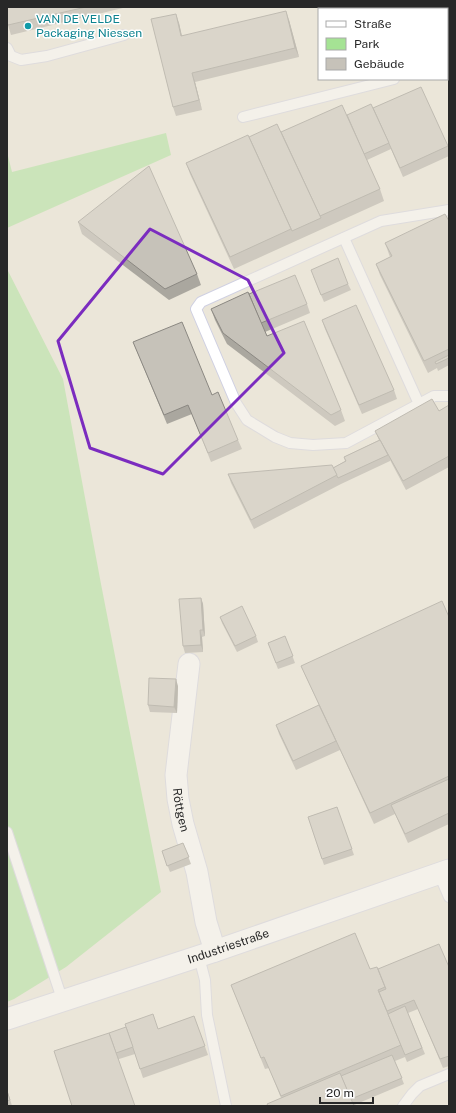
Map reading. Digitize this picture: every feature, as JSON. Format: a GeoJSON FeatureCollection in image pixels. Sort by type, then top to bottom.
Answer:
{"type":"FeatureCollection","features":[{"type":"Feature","properties":{"kind":"street","name":"Röttgen"},"geometry":{"type":"LineString","coordinates":[[189,664],[176,775],[178,799],[183,824],[197,872],[206,922],[207,954]]}},
{"type":"Feature","properties":{"kind":"street","name":"Industriestraße"},"geometry":{"type":"LineString","coordinates":[[7,1019],[207,954],[444,872]]}},
{"type":"Feature","properties":{"kind":"lane"},"geometry":{"type":"LineString","coordinates":[[7,48],[11,56],[21,60],[48,56],[124,35]]}},
{"type":"Feature","properties":{"kind":"lane"},"geometry":{"type":"LineString","coordinates":[[244,117],[390,80]]}},
{"type":"Feature","properties":{"kind":"lane"},"geometry":{"type":"LineString","coordinates":[[449,210],[381,221],[201,302],[196,309],[236,402],[248,420],[264,431],[290,443],[313,445],[346,443],[434,396],[449,396]]}},
{"type":"Feature","properties":{"kind":"lane"},"geometry":{"type":"LineString","coordinates":[[344,238],[419,404]]}},
{"type":"Feature","properties":{"kind":"lane"},"geometry":{"type":"LineString","coordinates":[[7,832],[63,1002]]}},
{"type":"Feature","properties":{"kind":"lane"},"geometry":{"type":"LineString","coordinates":[[444,872],[449,897]]}},
{"type":"Feature","properties":{"kind":"lane"},"geometry":{"type":"LineString","coordinates":[[207,954],[205,980],[207,1015],[226,1106]]}},
{"type":"Feature","properties":{"kind":"lane"},"geometry":{"type":"LineString","coordinates":[[403,1106],[420,1086],[449,1074]]}},
{"type":"Feature","properties":{"kind":"highlighted area"},"geometry":{"type":"Polygon","coordinates":[[[150,229],[248,280],[284,353],[163,474],[90,448],[58,341],[150,229]]]}},
{"type":"Feature","properties":{"kind":"green space"},"geometry":{"type":"Polygon","coordinates":[[[166,133],[171,155],[7,228],[7,152],[12,172],[166,133]]]}},
{"type":"Feature","properties":{"kind":"green space"},"geometry":{"type":"Polygon","coordinates":[[[7,269],[63,379],[161,892],[66,967],[7,1002],[7,269]]]}},
{"type":"Feature","properties":{"kind":"building"},"geometry":{"type":"Polygon","coordinates":[[[7,7],[86,7],[8,25],[7,7]]]}},
{"type":"Feature","properties":{"kind":"building"},"geometry":{"type":"Polygon","coordinates":[[[392,7],[392,8],[331,8],[392,7]]]}},
{"type":"Feature","properties":{"kind":"building"},"geometry":{"type":"Polygon","coordinates":[[[286,11],[295,48],[192,73],[199,100],[173,107],[151,19],[176,14],[181,36],[286,11]]]}},
{"type":"Feature","properties":{"kind":"building"},"geometry":{"type":"Polygon","coordinates":[[[421,87],[448,146],[400,168],[373,108],[421,87]]]}},
{"type":"Feature","properties":{"kind":"building"},"geometry":{"type":"Polygon","coordinates":[[[371,104],[389,143],[364,154],[347,115],[371,104]]]}},
{"type":"Feature","properties":{"kind":"building"},"geometry":{"type":"Polygon","coordinates":[[[342,105],[380,189],[320,216],[281,132],[342,105]]]}},
{"type":"Feature","properties":{"kind":"building"},"geometry":{"type":"Polygon","coordinates":[[[277,124],[321,218],[292,231],[249,137],[277,124]]]}},
{"type":"Feature","properties":{"kind":"building"},"geometry":{"type":"Polygon","coordinates":[[[248,135],[291,229],[230,257],[186,163],[248,135]]]}},
{"type":"Feature","properties":{"kind":"building"},"geometry":{"type":"Polygon","coordinates":[[[149,166],[197,274],[165,289],[78,222],[149,166]]]}},
{"type":"Feature","properties":{"kind":"building"},"geometry":{"type":"Polygon","coordinates":[[[445,214],[449,221],[449,349],[424,361],[376,264],[392,256],[385,243],[445,214]]]}},
{"type":"Feature","properties":{"kind":"building"},"geometry":{"type":"Polygon","coordinates":[[[338,258],[348,284],[321,295],[311,270],[338,258]]]}},
{"type":"Feature","properties":{"kind":"building"},"geometry":{"type":"Polygon","coordinates":[[[295,275],[307,304],[261,323],[249,294],[295,275]]]}},
{"type":"Feature","properties":{"kind":"building"},"geometry":{"type":"Polygon","coordinates":[[[248,292],[267,336],[304,321],[341,410],[331,415],[223,333],[211,309],[248,292]]]}},
{"type":"Feature","properties":{"kind":"building"},"geometry":{"type":"Polygon","coordinates":[[[356,305],[394,390],[359,405],[322,320],[356,305]]]}},
{"type":"Feature","properties":{"kind":"building"},"geometry":{"type":"Polygon","coordinates":[[[182,322],[212,395],[218,392],[238,440],[208,453],[188,405],[164,415],[133,342],[182,322]]]}},
{"type":"Feature","properties":{"kind":"building"},"geometry":{"type":"Polygon","coordinates":[[[449,355],[449,358],[436,364],[435,362],[449,355]]]}},
{"type":"Feature","properties":{"kind":"building"},"geometry":{"type":"Polygon","coordinates":[[[432,399],[439,411],[449,405],[449,456],[403,481],[375,431],[432,399]]]}},
{"type":"Feature","properties":{"kind":"building"},"geometry":{"type":"Polygon","coordinates":[[[380,440],[388,455],[338,478],[333,468],[346,461],[344,457],[380,440]]]}},
{"type":"Feature","properties":{"kind":"building"},"geometry":{"type":"Polygon","coordinates":[[[332,465],[337,475],[251,520],[228,474],[332,465]]]}},
{"type":"Feature","properties":{"kind":"building"},"geometry":{"type":"Polygon","coordinates":[[[201,598],[203,630],[200,630],[201,645],[183,646],[179,599],[201,598]]]}},
{"type":"Feature","properties":{"kind":"building"},"geometry":{"type":"Polygon","coordinates":[[[442,601],[449,617],[449,776],[370,813],[301,666],[442,601]]]}},
{"type":"Feature","properties":{"kind":"building"},"geometry":{"type":"Polygon","coordinates":[[[242,606],[256,636],[235,646],[220,617],[242,606]]]}},
{"type":"Feature","properties":{"kind":"building"},"geometry":{"type":"Polygon","coordinates":[[[285,636],[293,656],[276,663],[268,643],[285,636]]]}},
{"type":"Feature","properties":{"kind":"building"},"geometry":{"type":"Polygon","coordinates":[[[149,678],[176,679],[174,707],[148,705],[149,678]]]}},
{"type":"Feature","properties":{"kind":"building"},"geometry":{"type":"Polygon","coordinates":[[[319,705],[336,741],[293,761],[276,725],[319,705]]]}},
{"type":"Feature","properties":{"kind":"building"},"geometry":{"type":"Polygon","coordinates":[[[449,779],[449,813],[405,834],[391,805],[449,779]]]}},
{"type":"Feature","properties":{"kind":"building"},"geometry":{"type":"Polygon","coordinates":[[[337,807],[352,849],[322,859],[308,817],[337,807]]]}},
{"type":"Feature","properties":{"kind":"building"},"geometry":{"type":"Polygon","coordinates":[[[183,843],[189,857],[167,866],[162,851],[183,843]]]}},
{"type":"Feature","properties":{"kind":"building"},"geometry":{"type":"Polygon","coordinates":[[[355,933],[370,969],[377,967],[385,987],[378,990],[401,1045],[281,1096],[264,1057],[261,1058],[231,985],[355,933]]]}},
{"type":"Feature","properties":{"kind":"building"},"geometry":{"type":"Polygon","coordinates":[[[439,944],[449,967],[449,1056],[440,1059],[414,1000],[387,1011],[379,992],[386,989],[378,969],[439,944]]]}},
{"type":"Feature","properties":{"kind":"building"},"geometry":{"type":"Polygon","coordinates":[[[405,1006],[422,1048],[405,1055],[388,1014],[405,1006]]]}},
{"type":"Feature","properties":{"kind":"building"},"geometry":{"type":"Polygon","coordinates":[[[153,1014],[158,1029],[194,1016],[205,1046],[140,1069],[125,1024],[153,1014]]]}},
{"type":"Feature","properties":{"kind":"building"},"geometry":{"type":"Polygon","coordinates":[[[126,1027],[133,1047],[116,1053],[109,1033],[126,1027]]]}},
{"type":"Feature","properties":{"kind":"building"},"geometry":{"type":"Polygon","coordinates":[[[109,1033],[135,1106],[72,1106],[54,1051],[109,1033]]]}},
{"type":"Feature","properties":{"kind":"building"},"geometry":{"type":"Polygon","coordinates":[[[392,1055],[402,1078],[351,1099],[341,1076],[392,1055]]]}},
{"type":"Feature","properties":{"kind":"building"},"geometry":{"type":"Polygon","coordinates":[[[340,1073],[354,1106],[268,1106],[267,1104],[340,1073]]]}},
{"type":"Feature","properties":{"kind":"building"},"geometry":{"type":"Polygon","coordinates":[[[7,1091],[10,1100],[7,1101],[7,1091]]]}},
{"type":"Feature","properties":{"kind":"place","name":"VAN DE VELDE Packaging Niessen"},"geometry":{"type":"Point","coordinates":[28,26]}}]}
